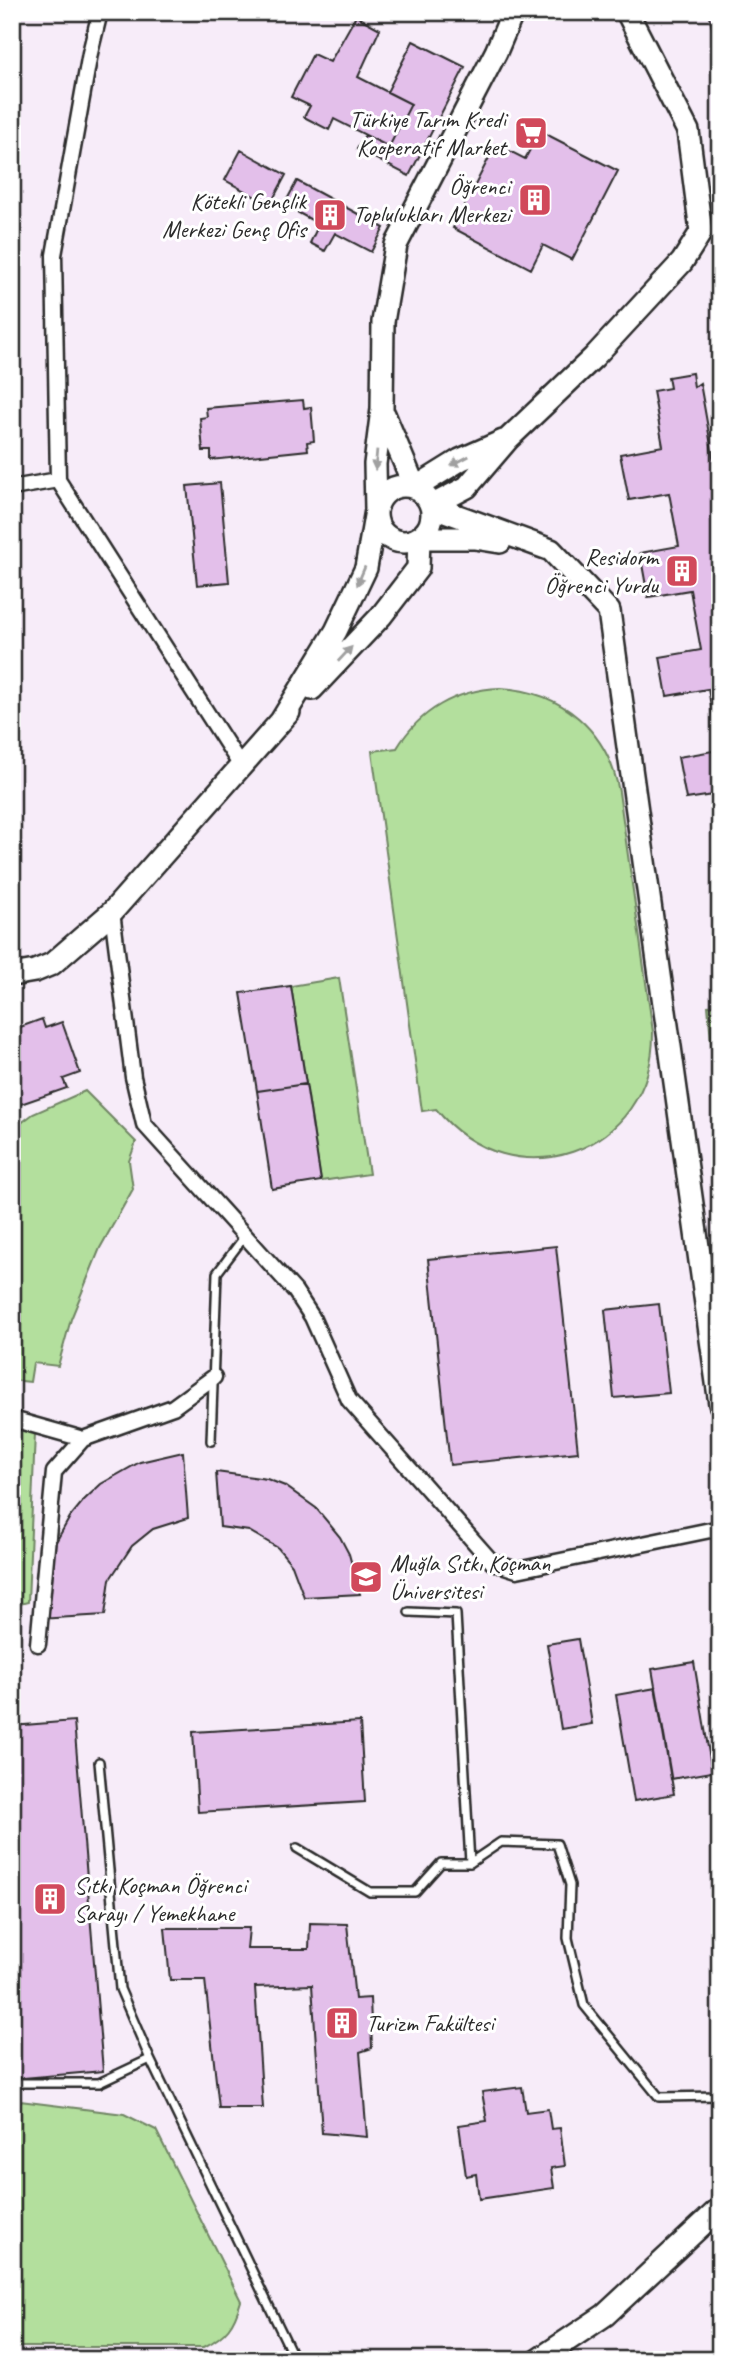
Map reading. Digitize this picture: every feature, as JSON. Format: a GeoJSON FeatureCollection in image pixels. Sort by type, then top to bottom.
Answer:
{"type":"FeatureCollection","features":[{"type":"Feature","properties":{"kind":"street"},"geometry":{"type":"LineString","coordinates":[[100,12],[90,53],[54,255],[58,480],[241,766]]}},
{"type":"Feature","properties":{"kind":"street"},"geometry":{"type":"LineString","coordinates":[[382,409],[415,488],[427,498],[431,506],[431,524],[419,538],[411,542],[392,540],[379,528],[376,510],[375,464],[382,409],[383,321],[396,245],[496,52],[513,12]]}},
{"type":"Feature","properties":{"kind":"street"},"geometry":{"type":"LineString","coordinates":[[431,506],[467,487],[508,439],[603,347],[682,262],[701,232],[688,131],[627,12]]}},
{"type":"Feature","properties":{"kind":"street"},"geometry":{"type":"LineString","coordinates":[[281,721],[336,631],[366,568],[378,501],[392,488],[415,488],[460,460],[508,439]]}},
{"type":"Feature","properties":{"kind":"street"},"geometry":{"type":"LineString","coordinates":[[12,488],[58,480]]}},
{"type":"Feature","properties":{"kind":"street"},"geometry":{"type":"LineString","coordinates":[[431,506],[551,550],[609,611],[720,1404]]}},
{"type":"Feature","properties":{"kind":"street"},"geometry":{"type":"LineString","coordinates":[[419,538],[475,538],[551,550]]}},
{"type":"Feature","properties":{"kind":"street"},"geometry":{"type":"LineString","coordinates":[[12,975],[52,964],[112,912],[281,721],[381,616],[418,568],[419,538]]}},
{"type":"Feature","properties":{"kind":"street"},"geometry":{"type":"LineString","coordinates":[[112,912],[133,1077],[144,1124],[295,1291],[312,1317],[349,1400],[492,1562],[517,1570],[720,1528]]}},
{"type":"Feature","properties":{"kind":"street"},"geometry":{"type":"LineString","coordinates":[[38,1644],[54,1472],[83,1439],[173,1407],[214,1377]]}},
{"type":"Feature","properties":{"kind":"street"},"geometry":{"type":"LineString","coordinates":[[12,1419],[83,1439]]}},
{"type":"Feature","properties":{"kind":"street"},"geometry":{"type":"LineString","coordinates":[[538,2360],[606,2315],[720,2208]]}},
{"type":"Feature","properties":{"kind":"lane"},"geometry":{"type":"LineString","coordinates":[[211,1441],[217,1273],[245,1236]]}},
{"type":"Feature","properties":{"kind":"lane"},"geometry":{"type":"LineString","coordinates":[[409,1612],[456,1614],[470,1863]]}},
{"type":"Feature","properties":{"kind":"lane"},"geometry":{"type":"LineString","coordinates":[[99,1762],[120,1989],[149,2059],[295,2360]]}},
{"type":"Feature","properties":{"kind":"lane"},"geometry":{"type":"LineString","coordinates":[[297,1848],[370,1892],[415,1892],[441,1863],[470,1863],[501,1842],[557,1844],[570,1885],[568,1938],[584,2005],[659,2097],[720,2096]]}},
{"type":"Feature","properties":{"kind":"lane"},"geometry":{"type":"LineString","coordinates":[[12,2083],[99,2083],[149,2059]]}},
{"type":"Feature","properties":{"kind":"green space"},"geometry":{"type":"Polygon","coordinates":[[[500,688],[543,697],[579,718],[593,733],[613,770],[619,792],[653,1032],[647,1074],[630,1109],[605,1135],[573,1151],[538,1158],[502,1154],[467,1138],[436,1109],[422,1111],[372,751],[397,748],[428,713],[454,698],[500,688]]]}},
{"type":"Feature","properties":{"kind":"green space"},"geometry":{"type":"Polygon","coordinates":[[[339,978],[369,1174],[321,1181],[291,986],[339,978]]]}},
{"type":"Feature","properties":{"kind":"green space"},"geometry":{"type":"Polygon","coordinates":[[[720,1005],[720,1097],[716,1097],[708,1006],[720,1005]]]}},
{"type":"Feature","properties":{"kind":"green space"},"geometry":{"type":"Polygon","coordinates":[[[85,1091],[136,1142],[129,1161],[133,1189],[100,1248],[71,1319],[58,1366],[33,1363],[30,1382],[12,1380],[12,1130],[33,1114],[85,1091]]]}},
{"type":"Feature","properties":{"kind":"green space"},"geometry":{"type":"Polygon","coordinates":[[[12,1422],[35,1433],[28,1602],[12,1606],[12,1422]]]}},
{"type":"Feature","properties":{"kind":"green space"},"geometry":{"type":"Polygon","coordinates":[[[12,2100],[124,2114],[156,2130],[241,2301],[236,2317],[224,2334],[204,2347],[12,2347],[12,2100]]]}},
{"type":"Feature","properties":{"kind":"building"},"geometry":{"type":"Polygon","coordinates":[[[708,12],[720,12],[720,57],[708,12]]]}},
{"type":"Feature","properties":{"kind":"building"},"geometry":{"type":"Polygon","coordinates":[[[356,16],[380,29],[358,77],[411,104],[389,147],[334,119],[329,130],[304,117],[310,106],[291,97],[313,54],[330,62],[356,16]]]}},
{"type":"Feature","properties":{"kind":"building"},"geometry":{"type":"Polygon","coordinates":[[[413,41],[465,67],[409,176],[357,149],[365,135],[389,147],[411,104],[387,92],[413,41]]]}},
{"type":"Feature","properties":{"kind":"building","name":"Öğrenci Toplulukları Merkezi"},"geometry":{"type":"Polygon","coordinates":[[[540,131],[618,171],[572,260],[543,245],[531,269],[453,228],[496,144],[525,159],[540,131]]]}},
{"type":"Feature","properties":{"kind":"building"},"geometry":{"type":"Polygon","coordinates":[[[241,150],[286,175],[270,205],[225,180],[241,150]]]}},
{"type":"Feature","properties":{"kind":"building","name":"Kötekli Gençlik Merkezi Genç Ofis"},"geometry":{"type":"Polygon","coordinates":[[[297,181],[384,228],[371,252],[335,233],[325,251],[310,243],[319,224],[284,205],[297,181]]]}},
{"type":"Feature","properties":{"kind":"building","name":"Residorm Öğrenci Yurdu"},"geometry":{"type":"Polygon","coordinates":[[[692,373],[694,387],[700,383],[720,496],[720,794],[686,799],[678,757],[719,750],[708,689],[667,696],[660,657],[701,650],[690,590],[648,597],[640,553],[679,546],[669,493],[629,500],[620,454],[663,446],[653,391],[670,388],[668,377],[692,373]]]}},
{"type":"Feature","properties":{"kind":"building"},"geometry":{"type":"Polygon","coordinates":[[[303,400],[304,408],[311,407],[314,441],[307,442],[308,450],[211,460],[211,451],[203,451],[200,418],[207,417],[206,408],[303,400]]]}},
{"type":"Feature","properties":{"kind":"building"},"geometry":{"type":"Polygon","coordinates":[[[220,483],[229,582],[197,585],[187,486],[220,483]]]}},
{"type":"Feature","properties":{"kind":"building"},"geometry":{"type":"Polygon","coordinates":[[[291,986],[306,1084],[257,1091],[241,993],[291,986]]]}},
{"type":"Feature","properties":{"kind":"building"},"geometry":{"type":"Polygon","coordinates":[[[42,1019],[45,1028],[62,1022],[80,1073],[63,1079],[67,1088],[12,1107],[12,1030],[42,1019]]]}},
{"type":"Feature","properties":{"kind":"building"},"geometry":{"type":"Polygon","coordinates":[[[306,1084],[321,1181],[272,1189],[257,1091],[306,1084]]]}},
{"type":"Feature","properties":{"kind":"building"},"geometry":{"type":"Polygon","coordinates":[[[556,1246],[578,1452],[450,1465],[428,1259],[556,1246]]]}},
{"type":"Feature","properties":{"kind":"building"},"geometry":{"type":"Polygon","coordinates":[[[659,1304],[669,1393],[614,1398],[605,1310],[659,1304]]]}},
{"type":"Feature","properties":{"kind":"building"},"geometry":{"type":"Polygon","coordinates":[[[183,1452],[188,1518],[153,1529],[132,1546],[110,1579],[105,1615],[39,1619],[48,1556],[70,1517],[84,1500],[101,1484],[140,1462],[183,1452]]]}},
{"type":"Feature","properties":{"kind":"building"},"geometry":{"type":"Polygon","coordinates":[[[216,1472],[267,1479],[285,1486],[316,1508],[340,1537],[349,1554],[360,1594],[304,1597],[292,1565],[278,1548],[249,1531],[220,1527],[216,1472]]]}},
{"type":"Feature","properties":{"kind":"building"},"geometry":{"type":"Polygon","coordinates":[[[578,1639],[592,1724],[561,1729],[547,1644],[578,1639]]]}},
{"type":"Feature","properties":{"kind":"building"},"geometry":{"type":"Polygon","coordinates":[[[694,1662],[712,1772],[671,1779],[652,1669],[694,1662]]]}},
{"type":"Feature","properties":{"kind":"building"},"geometry":{"type":"Polygon","coordinates":[[[656,1688],[674,1794],[634,1801],[616,1695],[656,1688]]]}},
{"type":"Feature","properties":{"kind":"building","name":"Sıtkı Koçman Öğrenci Sarayı / Yemekhane"},"geometry":{"type":"Polygon","coordinates":[[[74,1721],[103,2071],[12,2079],[12,1726],[74,1721]]]}},
{"type":"Feature","properties":{"kind":"building"},"geometry":{"type":"Polygon","coordinates":[[[360,1722],[365,1802],[198,1812],[193,1732],[360,1722]]]}},
{"type":"Feature","properties":{"kind":"building","name":"Turizm Fakültesi"},"geometry":{"type":"Polygon","coordinates":[[[310,1923],[347,1924],[355,1999],[370,1998],[372,2048],[360,2052],[367,2137],[322,2133],[312,1985],[255,1987],[263,2108],[219,2108],[205,1980],[170,1980],[165,1928],[249,1928],[247,1949],[309,1949],[310,1923]]]}},
{"type":"Feature","properties":{"kind":"building"},"geometry":{"type":"Polygon","coordinates":[[[522,2087],[526,2112],[548,2109],[551,2129],[560,2128],[565,2166],[551,2168],[554,2188],[479,2199],[476,2174],[466,2176],[459,2125],[487,2121],[482,2092],[522,2087]]]}},
{"type":"Feature","properties":{"kind":"place","name":"Türkiye Tarım Kredi Kooperatif Market"},"geometry":{"type":"Point","coordinates":[531,133]}},
{"type":"Feature","properties":{"kind":"place","name":"Öğrenci Toplulukları Merkezi"},"geometry":{"type":"Point","coordinates":[535,200]}},
{"type":"Feature","properties":{"kind":"place","name":"Kötekli Gençlik Merkezi Genç Ofis"},"geometry":{"type":"Point","coordinates":[330,215]}},
{"type":"Feature","properties":{"kind":"place","name":"Residorm Öğrenci Yurdu"},"geometry":{"type":"Point","coordinates":[682,571]}},
{"type":"Feature","properties":{"kind":"place","name":"Muğla Sıtkı Koçman Üniversitesi"},"geometry":{"type":"Point","coordinates":[366,1577]}},
{"type":"Feature","properties":{"kind":"place","name":"Sıtkı Koçman Öğrenci Sarayı / Yemekhane"},"geometry":{"type":"Point","coordinates":[50,1899]}},
{"type":"Feature","properties":{"kind":"place","name":"Turizm Fakültesi"},"geometry":{"type":"Point","coordinates":[342,2023]}}]}
